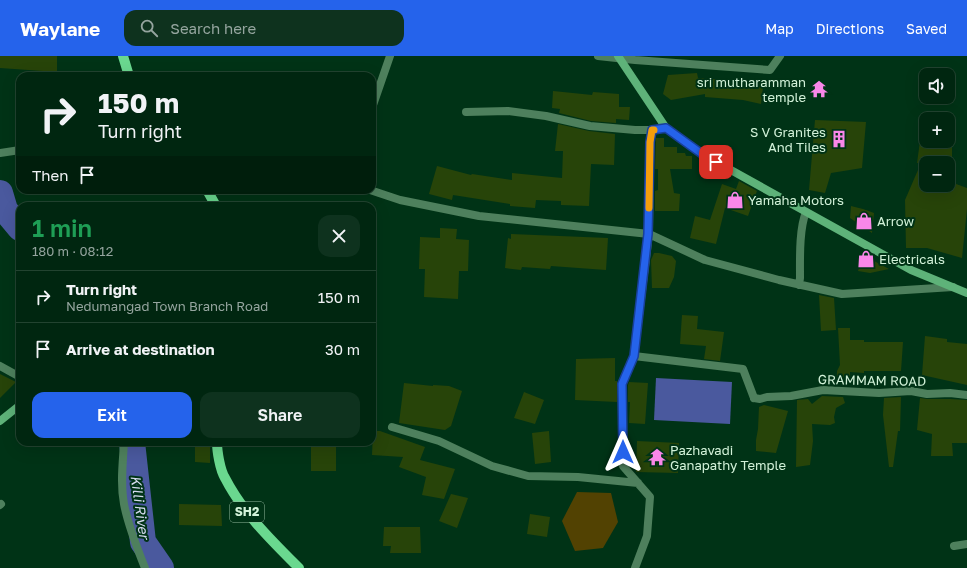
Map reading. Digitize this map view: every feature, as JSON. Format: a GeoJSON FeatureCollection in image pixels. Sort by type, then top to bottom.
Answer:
{"type":"FeatureCollection","features":[{"type":"Feature","properties":{"kind":"main road"},"geometry":{"type":"LineString","coordinates":[[123,56],[128,72]]}},
{"type":"Feature","properties":{"kind":"main road"},"geometry":{"type":"LineString","coordinates":[[619,58],[666,128],[702,154],[911,270],[967,293]]}},
{"type":"Feature","properties":{"kind":"main road"},"geometry":{"type":"LineString","coordinates":[[0,421],[16,409]]}},
{"type":"Feature","properties":{"kind":"main road","name":"SH2"},"geometry":{"type":"LineString","coordinates":[[218,446],[224,477],[248,514],[299,568]]}},
{"type":"Feature","properties":{"kind":"street"},"geometry":{"type":"LineString","coordinates":[[376,96],[390,56]]}},
{"type":"Feature","properties":{"kind":"street"},"geometry":{"type":"LineString","coordinates":[[598,56],[770,70],[780,56]]}},
{"type":"Feature","properties":{"kind":"street"},"geometry":{"type":"LineString","coordinates":[[466,112],[508,111],[546,116],[590,126],[635,130],[666,128]]}},
{"type":"Feature","properties":{"kind":"street"},"geometry":{"type":"LineString","coordinates":[[635,568],[647,536],[650,497],[623,466],[622,384],[634,356],[648,234],[650,142],[652,130]]}},
{"type":"Feature","properties":{"kind":"street"},"geometry":{"type":"LineString","coordinates":[[0,153],[16,151]]}},
{"type":"Feature","properties":{"kind":"street"},"geometry":{"type":"LineString","coordinates":[[376,192],[400,200],[479,216],[648,234],[705,260],[799,285],[842,294],[953,287]]}},
{"type":"Feature","properties":{"kind":"street"},"geometry":{"type":"LineString","coordinates":[[799,285],[801,233],[806,212]]}},
{"type":"Feature","properties":{"kind":"street","name":"GRAMMAM ROAD"},"geometry":{"type":"LineString","coordinates":[[634,356],[743,369],[754,398],[760,399],[767,397],[791,396],[823,390],[879,393],[911,391],[927,394],[950,393],[967,395]]}},
{"type":"Feature","properties":{"kind":"street"},"geometry":{"type":"LineString","coordinates":[[0,366],[16,375]]}},
{"type":"Feature","properties":{"kind":"street"},"geometry":{"type":"LineString","coordinates":[[392,427],[439,441],[492,466],[528,476],[638,483]]}},
{"type":"Feature","properties":{"kind":"street"},"geometry":{"type":"LineString","coordinates":[[124,446],[122,472],[124,503],[145,568]]}},
{"type":"Feature","properties":{"kind":"street"},"geometry":{"type":"LineString","coordinates":[[954,546],[967,544]]}},
{"type":"Feature","properties":{"kind":"shaded area"},"geometry":{"type":"Polygon","coordinates":[[[577,492],[611,493],[618,522],[603,548],[575,551],[562,521],[577,492]]]}},
{"type":"Feature","properties":{"kind":"water"},"geometry":{"type":"Polygon","coordinates":[[[656,378],[732,382],[730,424],[654,420],[656,378]]]}},
{"type":"Feature","properties":{"kind":"building"},"geometry":{"type":"Polygon","coordinates":[[[0,56],[57,56],[57,72],[0,68],[0,56]]]}},
{"type":"Feature","properties":{"kind":"building"},"geometry":{"type":"Polygon","coordinates":[[[697,73],[698,78],[742,81],[764,79],[761,104],[743,100],[705,97],[705,94],[671,100],[663,94],[668,75],[697,73]]]}},
{"type":"Feature","properties":{"kind":"building"},"geometry":{"type":"Polygon","coordinates":[[[553,91],[592,95],[593,92],[619,94],[619,107],[630,107],[629,120],[616,119],[616,123],[591,121],[559,113],[560,109],[552,108],[553,91]]]}},
{"type":"Feature","properties":{"kind":"building","name":"S V Granites And Tiles"},"geometry":{"type":"Polygon","coordinates":[[[815,120],[866,122],[862,168],[831,173],[825,193],[809,190],[815,120]]]}},
{"type":"Feature","properties":{"kind":"building"},"geometry":{"type":"Polygon","coordinates":[[[558,124],[589,131],[615,134],[614,165],[591,164],[589,206],[561,205],[561,201],[536,200],[535,208],[510,206],[510,204],[453,195],[452,200],[429,194],[437,166],[471,175],[512,180],[512,173],[562,178],[563,151],[555,151],[558,124]]]}},
{"type":"Feature","properties":{"kind":"building"},"geometry":{"type":"Polygon","coordinates":[[[656,138],[664,138],[664,147],[677,147],[677,153],[685,153],[686,156],[692,156],[692,169],[670,169],[674,193],[680,194],[679,211],[655,211],[655,191],[658,190],[658,169],[655,169],[656,138]]]}},
{"type":"Feature","properties":{"kind":"building"},"geometry":{"type":"Polygon","coordinates":[[[919,148],[952,148],[952,156],[919,156],[919,163],[917,163],[919,148]]]}},
{"type":"Feature","properties":{"kind":"building"},"geometry":{"type":"Polygon","coordinates":[[[919,168],[919,192],[955,192],[955,184],[967,188],[967,209],[962,258],[927,248],[906,248],[905,200],[919,168]]]}},
{"type":"Feature","properties":{"kind":"building"},"geometry":{"type":"Polygon","coordinates":[[[739,181],[757,191],[748,216],[725,208],[716,244],[690,238],[695,216],[710,220],[722,184],[736,189],[739,181]]]}},
{"type":"Feature","properties":{"kind":"building","name":"Arrow"},"geometry":{"type":"Polygon","coordinates":[[[851,206],[874,213],[872,233],[850,218],[851,206]]]}},
{"type":"Feature","properties":{"kind":"building"},"geometry":{"type":"Polygon","coordinates":[[[440,228],[457,229],[456,239],[469,240],[468,271],[459,271],[458,299],[424,297],[425,269],[419,269],[420,237],[440,238],[440,228]]]}},
{"type":"Feature","properties":{"kind":"building"},"geometry":{"type":"Polygon","coordinates":[[[511,234],[608,238],[606,270],[551,266],[550,269],[522,267],[521,270],[505,268],[508,238],[511,239],[511,234]]]}},
{"type":"Feature","properties":{"kind":"building"},"geometry":{"type":"Polygon","coordinates":[[[654,253],[672,256],[676,261],[674,277],[669,288],[652,288],[651,260],[654,253]]]}},
{"type":"Feature","properties":{"kind":"building","name":"Electricals"},"geometry":{"type":"Polygon","coordinates":[[[863,255],[889,269],[870,273],[858,271],[863,255]]]}},
{"type":"Feature","properties":{"kind":"building"},"geometry":{"type":"Polygon","coordinates":[[[819,295],[834,298],[836,330],[821,331],[819,295]]]}},
{"type":"Feature","properties":{"kind":"building"},"geometry":{"type":"Polygon","coordinates":[[[682,315],[698,316],[697,329],[724,332],[720,361],[704,359],[706,346],[680,344],[682,315]]]}},
{"type":"Feature","properties":{"kind":"building"},"geometry":{"type":"Polygon","coordinates":[[[838,328],[850,328],[850,340],[864,340],[864,342],[903,342],[901,371],[864,371],[864,373],[850,372],[850,381],[837,380],[837,371],[840,365],[838,328]]]}},
{"type":"Feature","properties":{"kind":"building"},"geometry":{"type":"Polygon","coordinates":[[[925,336],[947,339],[947,342],[967,344],[967,385],[922,375],[925,336]]]}},
{"type":"Feature","properties":{"kind":"building"},"geometry":{"type":"Polygon","coordinates":[[[615,358],[617,402],[575,400],[576,359],[615,358]]]}},
{"type":"Feature","properties":{"kind":"building"},"geometry":{"type":"Polygon","coordinates":[[[0,374],[16,382],[0,398],[0,374]]]}},
{"type":"Feature","properties":{"kind":"building"},"geometry":{"type":"Polygon","coordinates":[[[629,382],[648,383],[645,424],[629,423],[629,382]]]}},
{"type":"Feature","properties":{"kind":"building"},"geometry":{"type":"Polygon","coordinates":[[[404,383],[449,386],[462,391],[451,426],[445,430],[399,423],[404,383]]]}},
{"type":"Feature","properties":{"kind":"building"},"geometry":{"type":"Polygon","coordinates":[[[524,392],[544,400],[535,424],[514,418],[524,392]]]}},
{"type":"Feature","properties":{"kind":"building"},"geometry":{"type":"Polygon","coordinates":[[[822,396],[843,397],[845,403],[836,408],[834,417],[835,423],[830,425],[812,424],[813,441],[810,465],[796,467],[797,400],[808,399],[812,404],[822,396]]]}},
{"type":"Feature","properties":{"kind":"building"},"geometry":{"type":"Polygon","coordinates":[[[901,397],[900,431],[898,431],[893,467],[889,467],[883,415],[884,398],[901,397]]]}},
{"type":"Feature","properties":{"kind":"building"},"geometry":{"type":"Polygon","coordinates":[[[920,398],[967,400],[967,443],[952,443],[953,456],[931,456],[932,434],[917,430],[920,398]]]}},
{"type":"Feature","properties":{"kind":"building"},"geometry":{"type":"Polygon","coordinates":[[[764,405],[788,411],[776,453],[756,451],[759,407],[764,405]]]}},
{"type":"Feature","properties":{"kind":"building"},"geometry":{"type":"Polygon","coordinates":[[[376,431],[380,431],[425,447],[420,460],[455,469],[444,499],[422,495],[426,477],[399,467],[403,457],[372,455],[372,446],[376,446],[376,431]]]}},
{"type":"Feature","properties":{"kind":"building"},"geometry":{"type":"Polygon","coordinates":[[[549,431],[551,462],[535,464],[532,433],[549,431]]]}},
{"type":"Feature","properties":{"kind":"building","name":"Pazhavadi Ganapathy Temple"},"geometry":{"type":"Polygon","coordinates":[[[637,441],[679,443],[678,473],[636,472],[637,441]]]}},
{"type":"Feature","properties":{"kind":"building"},"geometry":{"type":"Polygon","coordinates":[[[195,446],[210,446],[210,463],[195,462],[195,446]]]}},
{"type":"Feature","properties":{"kind":"building"},"geometry":{"type":"Polygon","coordinates":[[[311,447],[336,447],[336,471],[311,471],[311,447]]]}},
{"type":"Feature","properties":{"kind":"building"},"geometry":{"type":"Polygon","coordinates":[[[451,494],[468,498],[457,528],[439,521],[451,494]]]}},
{"type":"Feature","properties":{"kind":"building"},"geometry":{"type":"Polygon","coordinates":[[[179,504],[221,505],[222,526],[179,525],[179,504]]]}},
{"type":"Feature","properties":{"kind":"building"},"geometry":{"type":"Polygon","coordinates":[[[530,514],[550,517],[547,537],[527,534],[530,514]]]}},
{"type":"Feature","properties":{"kind":"building"},"geometry":{"type":"Polygon","coordinates":[[[384,527],[420,527],[421,553],[390,553],[391,546],[383,546],[384,527]]]}},
{"type":"Feature","properties":{"kind":"waterway","name":"Killi River"},"geometry":{"type":"LineString","coordinates":[[0,193],[5,210],[16,223]]}},
{"type":"Feature","properties":{"kind":"waterway","name":"Killi River"},"geometry":{"type":"LineString","coordinates":[[132,446],[143,542],[161,568]]}},
{"type":"Feature","properties":{"kind":"slow traffic"},"geometry":{"type":"LineString","coordinates":[[649,208],[650,142],[652,130],[654,130]]}},
{"type":"Feature","properties":{"kind":"place","name":"sri mutharamman temple"},"geometry":{"type":"Point","coordinates":[819,89]}},
{"type":"Feature","properties":{"kind":"place","name":"S V Granites And Tiles"},"geometry":{"type":"Point","coordinates":[839,139]}},
{"type":"Feature","properties":{"kind":"place","name":"Yamaha Motors"},"geometry":{"type":"Point","coordinates":[735,200]}},
{"type":"Feature","properties":{"kind":"place","name":"Arrow"},"geometry":{"type":"Point","coordinates":[864,221]}},
{"type":"Feature","properties":{"kind":"place","name":"Electricals"},"geometry":{"type":"Point","coordinates":[866,259]}},
{"type":"Feature","properties":{"kind":"place","name":"Pazhavadi Ganapathy Temple"},"geometry":{"type":"Point","coordinates":[657,457]}},
{"type":"Feature","properties":{"kind":"route"},"geometry":{"type":"LineString","coordinates":[[623,452],[622,384],[634,356],[648,234],[650,142],[652,130],[666,128],[702,154],[716,162]]}}]}
